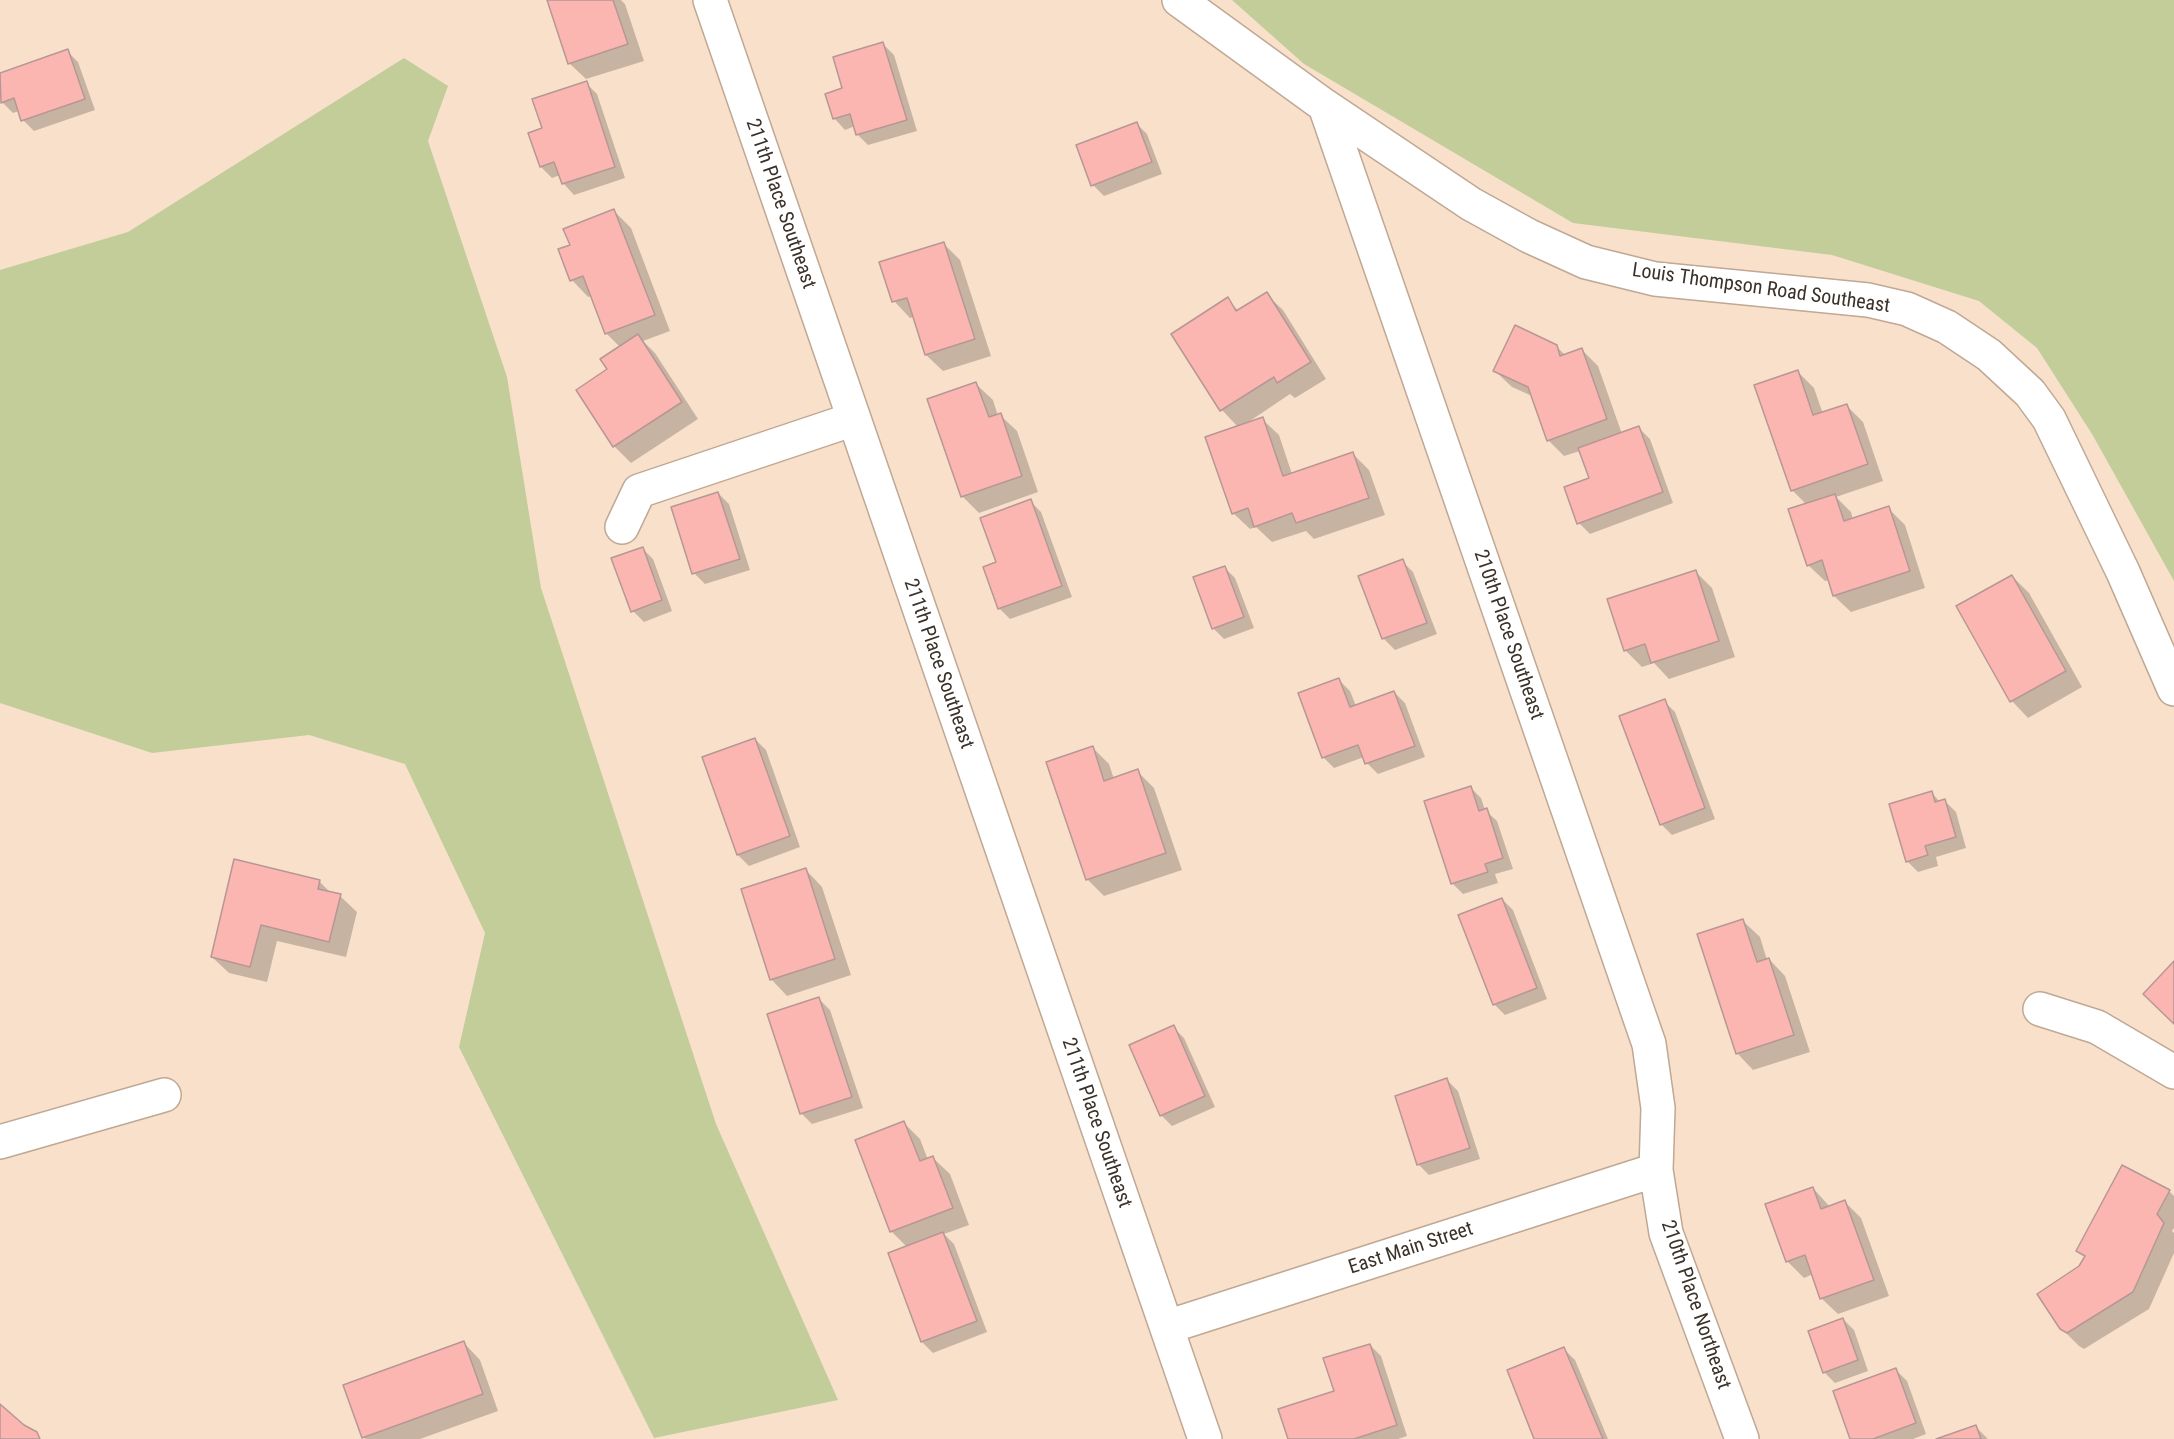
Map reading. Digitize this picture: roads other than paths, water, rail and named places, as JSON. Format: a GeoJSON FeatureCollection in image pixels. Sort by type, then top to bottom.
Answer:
{"type":"FeatureCollection","features":[{"type":"Feature","properties":{"kind":"street","name":"211th Place Southeast"},"geometry":{"type":"LineString","coordinates":[[710,0],[1205,1439]]}},
{"type":"Feature","properties":{"kind":"street","name":"Louis Thompson Road Southeast"},"geometry":{"type":"LineString","coordinates":[[1179,0],[1325,106],[1471,204],[1529,236],[1586,262],[1655,279],[1868,300],[1908,309],[1947,327],[1989,355],[2030,393],[2049,419],[2123,573],[2174,689]]}},
{"type":"Feature","properties":{"kind":"street","name":"210th Place Southeast"},"geometry":{"type":"LineString","coordinates":[[1325,106],[1649,1044],[1658,1108],[1656,1170]]}},
{"type":"Feature","properties":{"kind":"street"},"geometry":{"type":"LineString","coordinates":[[622,527],[639,491],[854,419]]}},
{"type":"Feature","properties":{"kind":"street"},"geometry":{"type":"LineString","coordinates":[[2040,1009],[2097,1027],[2174,1072]]}},
{"type":"Feature","properties":{"kind":"street"},"geometry":{"type":"LineString","coordinates":[[0,1142],[164,1095]]}},
{"type":"Feature","properties":{"kind":"street","name":"East Main Street"},"geometry":{"type":"LineString","coordinates":[[1167,1327],[1656,1170]]}},
{"type":"Feature","properties":{"kind":"street","name":"210th Place Northeast"},"geometry":{"type":"LineString","coordinates":[[1656,1170],[1666,1233],[1742,1439]]}}]}
